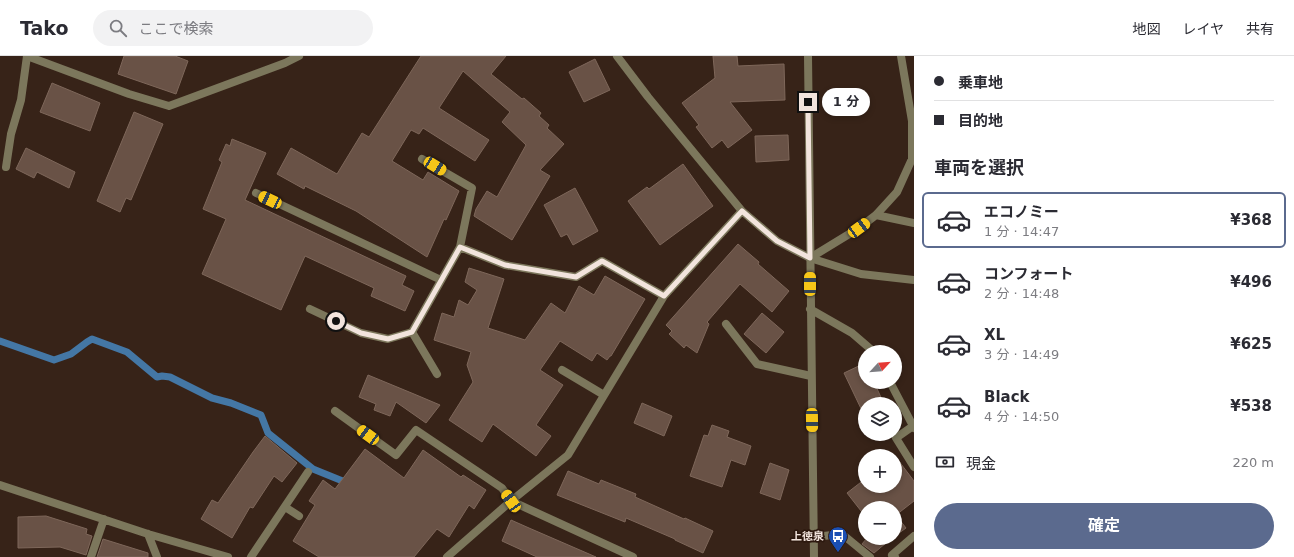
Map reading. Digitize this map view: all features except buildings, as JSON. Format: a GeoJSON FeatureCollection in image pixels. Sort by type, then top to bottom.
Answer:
{"type":"FeatureCollection","features":[{"type":"Feature","properties":{"kind":"street"},"geometry":{"type":"LineString","coordinates":[[6,167],[11,134],[21,100],[27,56],[129,94],[169,106],[299,56]]}},
{"type":"Feature","properties":{"kind":"street"},"geometry":{"type":"LineString","coordinates":[[616,56],[742,211],[777,241],[810,258],[861,274],[914,280]]}},
{"type":"Feature","properties":{"kind":"street"},"geometry":{"type":"LineString","coordinates":[[808,56],[814,557]]}},
{"type":"Feature","properties":{"kind":"street"},"geometry":{"type":"LineString","coordinates":[[810,258],[859,228],[876,215],[897,192],[912,159],[913,121],[901,56]]}},
{"type":"Feature","properties":{"kind":"street"},"geometry":{"type":"LineString","coordinates":[[310,309],[361,333],[388,339],[412,332],[460,247],[472,188],[422,158]]}},
{"type":"Feature","properties":{"kind":"street"},"geometry":{"type":"LineString","coordinates":[[256,193],[441,280]]}},
{"type":"Feature","properties":{"kind":"street"},"geometry":{"type":"LineString","coordinates":[[450,556],[511,501],[568,455],[664,296],[742,211]]}},
{"type":"Feature","properties":{"kind":"street"},"geometry":{"type":"LineString","coordinates":[[876,215],[914,223]]}},
{"type":"Feature","properties":{"kind":"street"},"geometry":{"type":"LineString","coordinates":[[460,247],[505,265],[576,277],[602,261],[664,296]]}},
{"type":"Feature","properties":{"kind":"street"},"geometry":{"type":"LineString","coordinates":[[810,309],[852,333],[866,345]]}},
{"type":"Feature","properties":{"kind":"street"},"geometry":{"type":"LineString","coordinates":[[726,324],[757,364],[812,376]]}},
{"type":"Feature","properties":{"kind":"street"},"geometry":{"type":"LineString","coordinates":[[412,332],[437,374]]}},
{"type":"Feature","properties":{"kind":"street"},"geometry":{"type":"LineString","coordinates":[[562,370],[604,396]]}},
{"type":"Feature","properties":{"kind":"street"},"geometry":{"type":"LineString","coordinates":[[894,389],[913,427],[896,438],[914,467]]}},
{"type":"Feature","properties":{"kind":"street"},"geometry":{"type":"LineString","coordinates":[[335,411],[396,455],[416,430],[502,488],[511,501],[633,557]]}},
{"type":"Feature","properties":{"kind":"street"},"geometry":{"type":"LineString","coordinates":[[252,557],[308,472]]}},
{"type":"Feature","properties":{"kind":"street"},"geometry":{"type":"LineString","coordinates":[[0,485],[148,534],[228,557]]}},
{"type":"Feature","properties":{"kind":"street"},"geometry":{"type":"LineString","coordinates":[[285,507],[299,516]]}},
{"type":"Feature","properties":{"kind":"street"},"geometry":{"type":"LineString","coordinates":[[91,557],[104,519]]}},
{"type":"Feature","properties":{"kind":"street"},"geometry":{"type":"LineString","coordinates":[[148,534],[157,557]]}},
{"type":"Feature","properties":{"kind":"street"},"geometry":{"type":"LineString","coordinates":[[814,537],[842,534],[870,557]]}},
{"type":"Feature","properties":{"kind":"street"},"geometry":{"type":"LineString","coordinates":[[895,557],[892,555],[914,536]]}},
{"type":"Feature","properties":{"kind":"waterway"},"geometry":{"type":"LineString","coordinates":[[0,341],[54,360],[71,354],[92,339],[127,352],[157,377],[170,377],[212,398],[231,403],[261,415],[268,433],[313,469],[350,484]]}},
{"type":"Feature","properties":{"kind":"place","name":"上徳泉"},"geometry":{"type":"Point","coordinates":[838,553]}},
{"type":"Feature","properties":{"kind":"route"},"geometry":{"type":"LineString","coordinates":[[336,321],[361,333],[388,339],[412,332],[460,247],[505,265],[576,277],[602,261],[664,296],[742,211],[777,241],[810,258],[808,102]]}}]}
